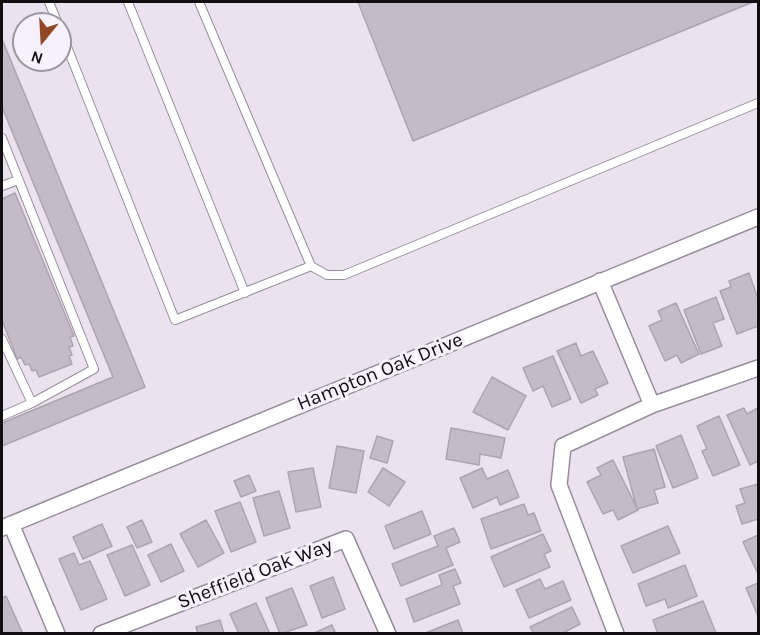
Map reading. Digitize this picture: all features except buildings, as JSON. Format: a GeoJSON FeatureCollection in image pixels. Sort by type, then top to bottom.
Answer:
{"type":"FeatureCollection","features":[{"type":"Feature","properties":{"kind":"street","name":"Hampton Oak Drive"},"geometry":{"type":"LineString","coordinates":[[6,526],[759,217]]}},
{"type":"Feature","properties":{"kind":"street"},"geometry":{"type":"LineString","coordinates":[[600,281],[652,405]]}},
{"type":"Feature","properties":{"kind":"street"},"geometry":{"type":"LineString","coordinates":[[616,633],[559,485],[563,446],[652,405],[759,368]]}},
{"type":"Feature","properties":{"kind":"street"},"geometry":{"type":"LineString","coordinates":[[6,526],[57,633]]}},
{"type":"Feature","properties":{"kind":"street","name":"Sheffield Oak Way"},"geometry":{"type":"LineString","coordinates":[[101,633],[346,538],[388,633]]}},
{"type":"Feature","properties":{"kind":"lane"},"geometry":{"type":"LineString","coordinates":[[128,2],[244,292]]}},
{"type":"Feature","properties":{"kind":"lane"},"geometry":{"type":"LineString","coordinates":[[199,2],[311,266],[327,275],[344,275],[759,103]]}},
{"type":"Feature","properties":{"kind":"lane"},"geometry":{"type":"LineString","coordinates":[[72,59],[176,320],[311,266]]}},
{"type":"Feature","properties":{"kind":"lane"},"geometry":{"type":"LineString","coordinates":[[2,138],[94,369],[32,403],[2,416]]}},
{"type":"Feature","properties":{"kind":"lane"},"geometry":{"type":"LineString","coordinates":[[2,186],[18,180]]}},
{"type":"Feature","properties":{"kind":"lane"},"geometry":{"type":"LineString","coordinates":[[2,339],[4,348],[32,403]]}}]}
